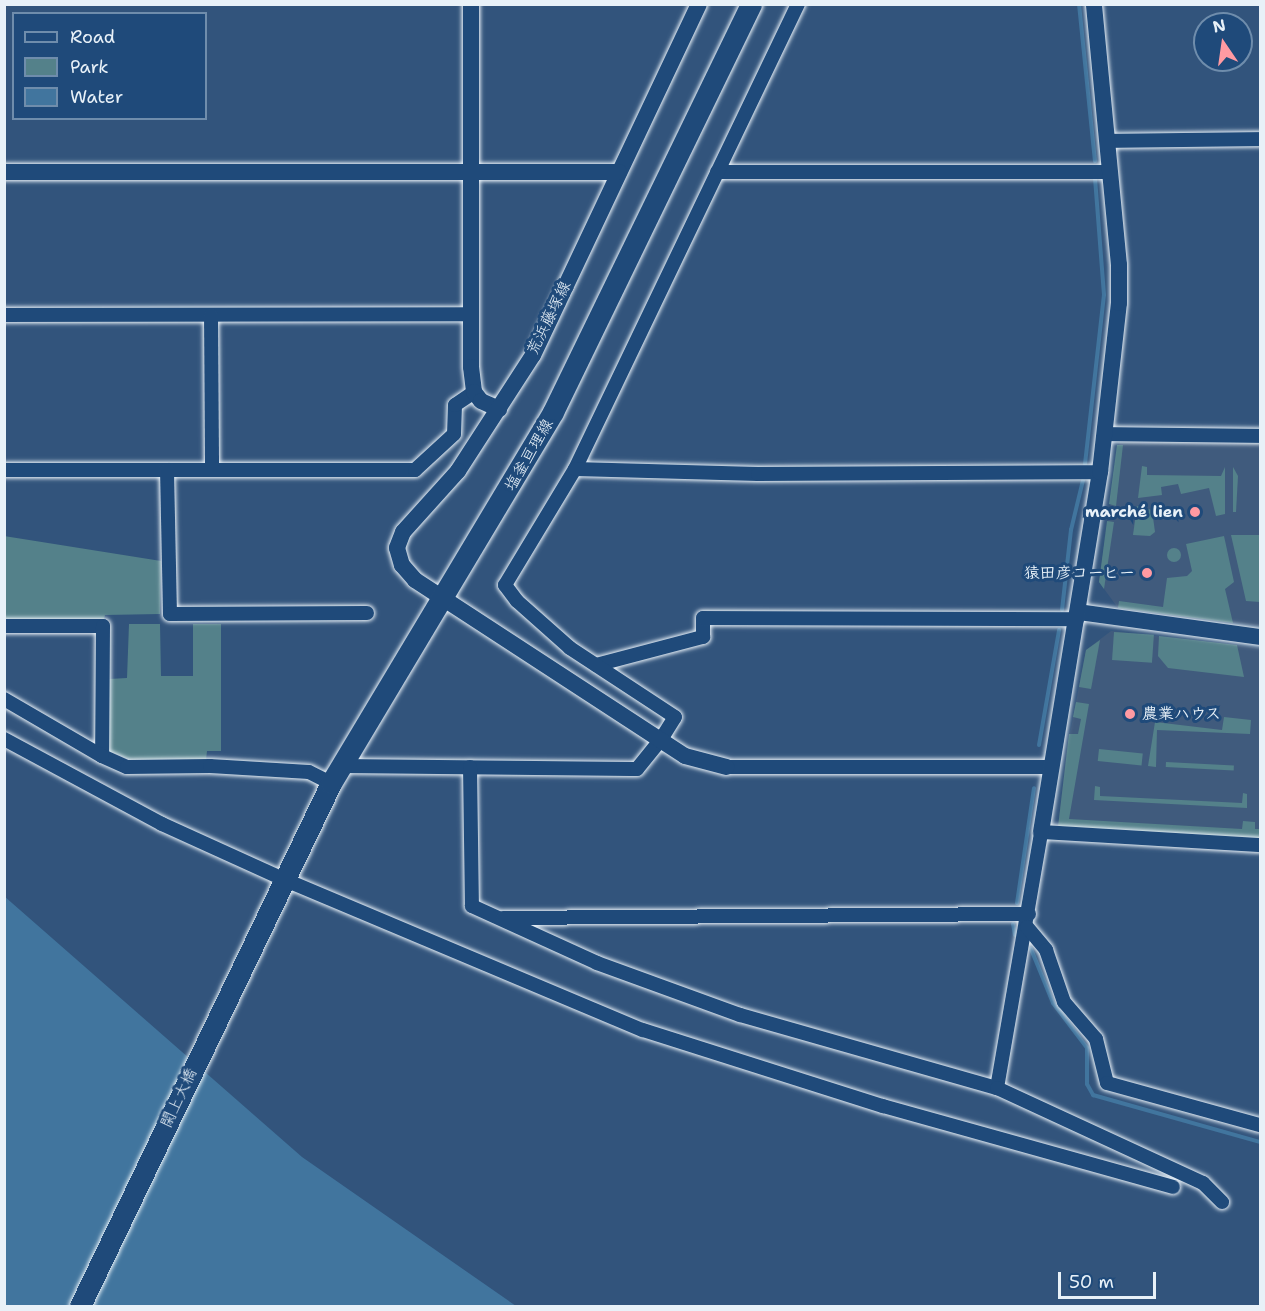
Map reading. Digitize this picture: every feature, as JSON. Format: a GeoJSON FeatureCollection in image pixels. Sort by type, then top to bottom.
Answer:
{"type":"FeatureCollection","features":[{"type":"Feature","properties":{"kind":"main road","name":"塩釜亘理線"},"geometry":{"type":"LineString","coordinates":[[280,885],[336,774],[553,412],[751,4]]}},
{"type":"Feature","properties":{"kind":"main road","name":"閖上大橋"},"geometry":{"type":"LineString","coordinates":[[80,1306],[280,885]]}},
{"type":"Feature","properties":{"kind":"street"},"geometry":{"type":"LineString","coordinates":[[471,4],[471,314],[474,392],[482,401],[499,410]]}},
{"type":"Feature","properties":{"kind":"street","name":"荒浜藤塚線"},"geometry":{"type":"LineString","coordinates":[[699,4],[533,355],[458,471],[403,532],[397,548],[402,565],[415,580],[660,741],[695,760],[727,767]]}},
{"type":"Feature","properties":{"kind":"street"},"geometry":{"type":"LineString","coordinates":[[4,699],[102,756],[127,767],[210,766],[336,774],[470,767],[637,769],[660,741],[675,717],[570,648],[517,601],[505,585],[575,469],[798,4]]}},
{"type":"Feature","properties":{"kind":"street"},"geometry":{"type":"LineString","coordinates":[[997,1088],[1028,920],[1051,767],[1078,615],[1105,434],[1119,303],[1110,171],[1094,4]]}},
{"type":"Feature","properties":{"kind":"street"},"geometry":{"type":"LineString","coordinates":[[1107,141],[1260,139]]}},
{"type":"Feature","properties":{"kind":"street"},"geometry":{"type":"LineString","coordinates":[[4,171],[619,172]]}},
{"type":"Feature","properties":{"kind":"street"},"geometry":{"type":"LineString","coordinates":[[717,172],[1110,171]]}},
{"type":"Feature","properties":{"kind":"street"},"geometry":{"type":"LineString","coordinates":[[4,315],[471,314]]}},
{"type":"Feature","properties":{"kind":"street"},"geometry":{"type":"LineString","coordinates":[[211,315],[212,470]]}},
{"type":"Feature","properties":{"kind":"street"},"geometry":{"type":"LineString","coordinates":[[4,470],[415,470],[454,434],[455,405],[474,392]]}},
{"type":"Feature","properties":{"kind":"street"},"geometry":{"type":"LineString","coordinates":[[1105,434],[1260,436]]}},
{"type":"Feature","properties":{"kind":"street"},"geometry":{"type":"LineString","coordinates":[[575,469],[758,474],[1100,472]]}},
{"type":"Feature","properties":{"kind":"street"},"geometry":{"type":"LineString","coordinates":[[167,470],[170,614],[367,613]]}},
{"type":"Feature","properties":{"kind":"street"},"geometry":{"type":"LineString","coordinates":[[596,665],[703,637],[703,618],[1078,615],[1260,637]]}},
{"type":"Feature","properties":{"kind":"street"},"geometry":{"type":"LineString","coordinates":[[4,626],[103,626],[102,756]]}},
{"type":"Feature","properties":{"kind":"street"},"geometry":{"type":"LineString","coordinates":[[4,739],[280,885],[643,1030],[883,1106],[1173,1187]]}},
{"type":"Feature","properties":{"kind":"street"},"geometry":{"type":"LineString","coordinates":[[470,767],[472,906],[597,963],[740,1015],[997,1088],[1203,1183],[1222,1202]]}},
{"type":"Feature","properties":{"kind":"street"},"geometry":{"type":"LineString","coordinates":[[727,767],[1051,767]]}},
{"type":"Feature","properties":{"kind":"street"},"geometry":{"type":"LineString","coordinates":[[1041,832],[1260,845]]}},
{"type":"Feature","properties":{"kind":"street"},"geometry":{"type":"LineString","coordinates":[[498,918],[1028,920]]}},
{"type":"Feature","properties":{"kind":"street"},"geometry":{"type":"LineString","coordinates":[[1028,920],[1046,950],[1064,1002],[1095,1039],[1107,1083],[1260,1125]]}},
{"type":"Feature","properties":{"kind":"shaded area"},"geometry":{"type":"Polygon","coordinates":[[[1120,440],[1260,441],[1260,626],[1118,608],[1099,582],[1120,440]]]}},
{"type":"Feature","properties":{"kind":"shaded area"},"geometry":{"type":"Polygon","coordinates":[[[1111,631],[1260,648],[1260,841],[1058,827],[1067,749],[1086,650],[1111,631]]]}},
{"type":"Feature","properties":{"kind":"green space"},"geometry":{"type":"Polygon","coordinates":[[[1117,445],[1123,445],[1116,506],[1109,504],[1117,445]]]}},
{"type":"Feature","properties":{"kind":"green space"},"geometry":{"type":"Polygon","coordinates":[[[1142,466],[1147,467],[1147,475],[1221,476],[1225,467],[1225,514],[1216,516],[1209,488],[1181,494],[1178,484],[1161,487],[1162,495],[1138,498],[1142,466]]]}},
{"type":"Feature","properties":{"kind":"green space"},"geometry":{"type":"Polygon","coordinates":[[[1233,467],[1238,476],[1236,512],[1233,512],[1233,467]]]}},
{"type":"Feature","properties":{"kind":"green space"},"geometry":{"type":"Polygon","coordinates":[[[1137,506],[1152,510],[1155,532],[1150,536],[1133,535],[1137,506]]]}},
{"type":"Feature","properties":{"kind":"green space"},"geometry":{"type":"Polygon","coordinates":[[[1107,521],[1114,522],[1104,589],[1099,582],[1107,521]]]}},
{"type":"Feature","properties":{"kind":"green space"},"geometry":{"type":"Polygon","coordinates":[[[1231,535],[1260,535],[1260,602],[1246,601],[1231,535]]]}},
{"type":"Feature","properties":{"kind":"green space"},"geometry":{"type":"Polygon","coordinates":[[[4,536],[161,561],[160,614],[105,615],[104,619],[5,619],[4,536]]]}},
{"type":"Feature","properties":{"kind":"green space"},"geometry":{"type":"Polygon","coordinates":[[[1224,536],[1234,582],[1225,589],[1233,623],[1118,608],[1119,601],[1163,607],[1167,578],[1187,576],[1192,571],[1186,544],[1224,536]]]}},
{"type":"Feature","properties":{"kind":"green space"},"geometry":{"type":"Polygon","coordinates":[[[1171,548],[1177,548],[1181,555],[1177,562],[1171,562],[1167,558],[1167,552],[1171,548]]]}},
{"type":"Feature","properties":{"kind":"green space"},"geometry":{"type":"Polygon","coordinates":[[[129,624],[160,624],[161,676],[193,676],[193,624],[221,624],[221,751],[207,751],[206,760],[135,762],[109,751],[109,679],[127,678],[129,624]]]}},
{"type":"Feature","properties":{"kind":"green space"},"geometry":{"type":"Polygon","coordinates":[[[1114,632],[1154,635],[1152,663],[1112,660],[1114,632]]]}},
{"type":"Feature","properties":{"kind":"green space"},"geometry":{"type":"Polygon","coordinates":[[[1159,636],[1237,645],[1244,677],[1168,668],[1158,656],[1159,636]]]}},
{"type":"Feature","properties":{"kind":"green space"},"geometry":{"type":"Polygon","coordinates":[[[1100,640],[1091,689],[1079,687],[1086,650],[1100,640]]]}},
{"type":"Feature","properties":{"kind":"green space"},"geometry":{"type":"Polygon","coordinates":[[[1076,702],[1089,704],[1069,819],[1242,829],[1243,821],[1255,822],[1255,829],[1260,829],[1260,841],[1058,827],[1069,734],[1078,734],[1081,719],[1073,717],[1076,702]]]}},
{"type":"Feature","properties":{"kind":"green space"},"geometry":{"type":"Polygon","coordinates":[[[1224,717],[1251,720],[1250,734],[1157,730],[1156,767],[1148,766],[1155,722],[1222,730],[1224,717]]]}},
{"type":"Feature","properties":{"kind":"green space"},"geometry":{"type":"Polygon","coordinates":[[[1099,749],[1143,754],[1142,766],[1098,761],[1099,749]]]}},
{"type":"Feature","properties":{"kind":"green space"},"geometry":{"type":"Polygon","coordinates":[[[1166,762],[1234,766],[1234,771],[1166,767],[1166,762]]]}},
{"type":"Feature","properties":{"kind":"green space"},"geometry":{"type":"Polygon","coordinates":[[[1095,786],[1100,787],[1100,796],[1242,803],[1243,793],[1247,794],[1247,808],[1094,800],[1095,786]]]}},
{"type":"Feature","properties":{"kind":"water"},"geometry":{"type":"Polygon","coordinates":[[[4,896],[302,1157],[516,1306],[5,1306],[4,896]]]}},
{"type":"Feature","properties":{"kind":"waterway"},"geometry":{"type":"LineString","coordinates":[[1079,4],[1095,161]]}},
{"type":"Feature","properties":{"kind":"waterway"},"geometry":{"type":"LineString","coordinates":[[1085,464],[1104,295],[1095,178]]}},
{"type":"Feature","properties":{"kind":"waterway"},"geometry":{"type":"LineString","coordinates":[[1062,610],[1071,530],[1083,480]]}},
{"type":"Feature","properties":{"kind":"waterway"},"geometry":{"type":"LineString","coordinates":[[1039,745],[1059,630]]}},
{"type":"Feature","properties":{"kind":"waterway"},"geometry":{"type":"LineString","coordinates":[[1017,903],[1034,788]]}},
{"type":"Feature","properties":{"kind":"waterway"},"geometry":{"type":"LineString","coordinates":[[1013,924],[1015,935]]}},
{"type":"Feature","properties":{"kind":"waterway"},"geometry":{"type":"LineString","coordinates":[[1031,949],[1053,1003],[1087,1048],[1087,1084],[1093,1095],[1260,1142]]}},
{"type":"Feature","properties":{"kind":"place","name":"marché lien"},"geometry":{"type":"Point","coordinates":[1195,512]}},
{"type":"Feature","properties":{"kind":"place","name":"猿田彦コーヒー"},"geometry":{"type":"Point","coordinates":[1147,573]}},
{"type":"Feature","properties":{"kind":"place","name":"農業ハウス"},"geometry":{"type":"Point","coordinates":[1130,714]}}]}
